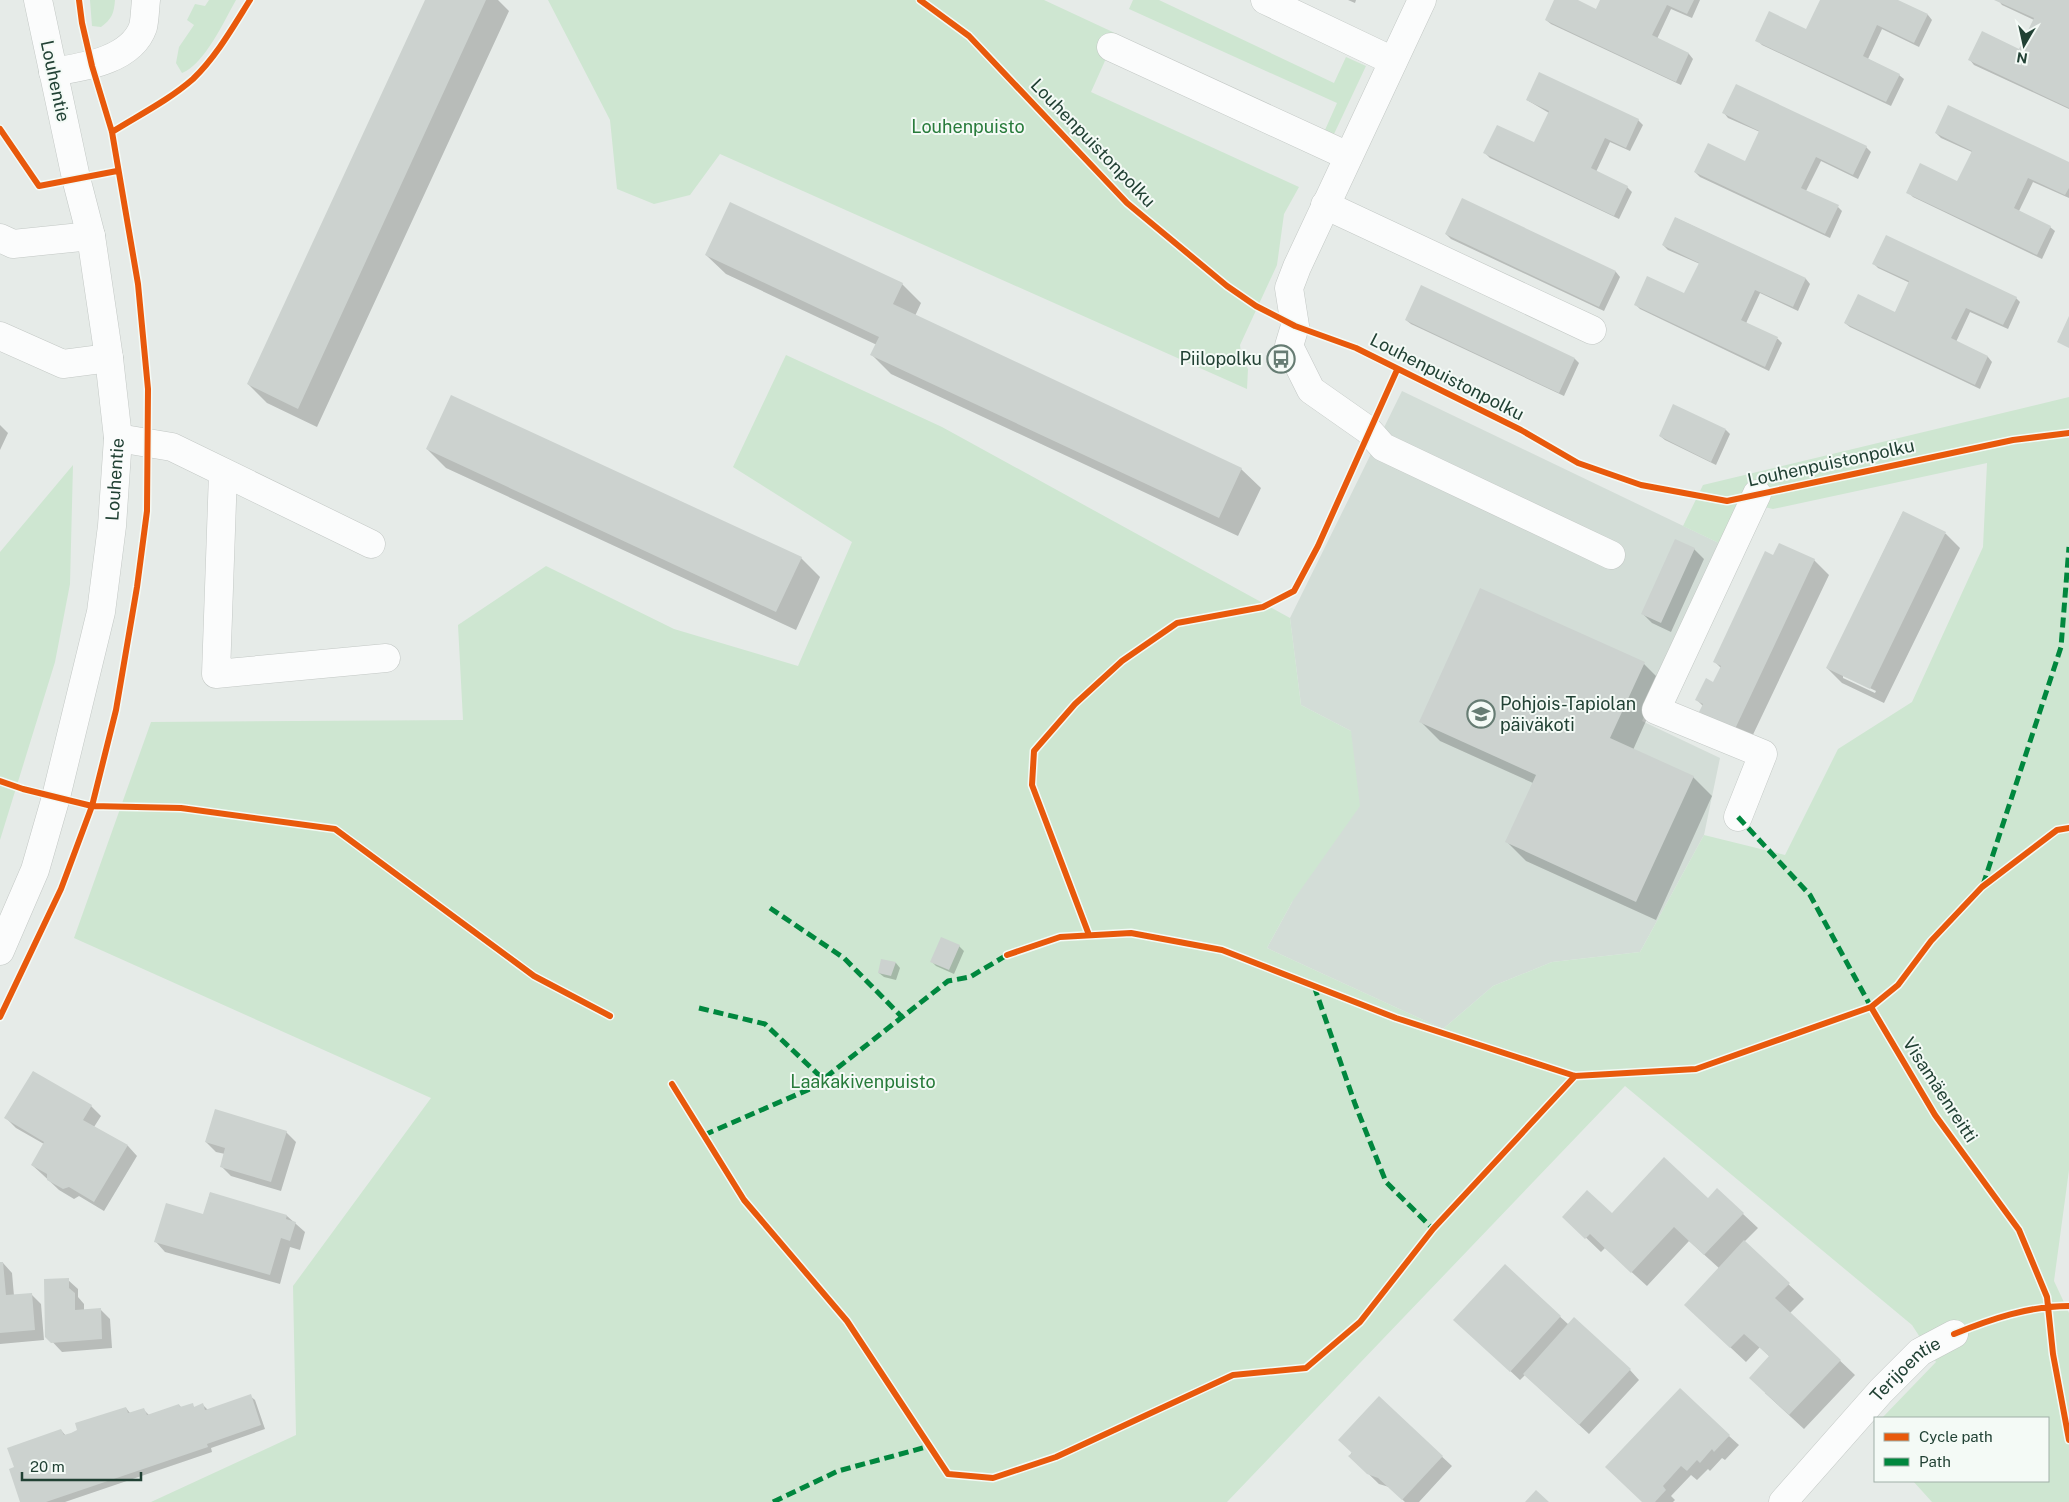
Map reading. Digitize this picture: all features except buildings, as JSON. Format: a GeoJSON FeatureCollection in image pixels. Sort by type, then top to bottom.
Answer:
{"type":"FeatureCollection","features":[{"type":"Feature","properties":{"kind":"street","name":"Louhentie"},"geometry":{"type":"LineString","coordinates":[[0,952],[35,870],[56,797],[101,612],[112,526],[118,438],[109,358],[91,236],[52,72],[38,0]]}},
{"type":"Feature","properties":{"kind":"street"},"geometry":{"type":"LineString","coordinates":[[52,72],[92,66],[121,52],[135,40],[143,27],[146,0]]}},
{"type":"Feature","properties":{"kind":"street"},"geometry":{"type":"LineString","coordinates":[[1265,0],[1394,61]]}},
{"type":"Feature","properties":{"kind":"street"},"geometry":{"type":"LineString","coordinates":[[1422,0],[1325,205],[1289,288],[1295,326],[1289,346],[1311,390],[1368,430],[1383,447],[1611,555]]}},
{"type":"Feature","properties":{"kind":"street"},"geometry":{"type":"LineString","coordinates":[[1111,47],[1348,156]]}},
{"type":"Feature","properties":{"kind":"street"},"geometry":{"type":"LineString","coordinates":[[1325,205],[1592,330]]}},
{"type":"Feature","properties":{"kind":"street"},"geometry":{"type":"LineString","coordinates":[[0,238],[13,244],[91,236]]}},
{"type":"Feature","properties":{"kind":"street"},"geometry":{"type":"LineString","coordinates":[[0,336],[63,364],[109,358]]}},
{"type":"Feature","properties":{"kind":"street"},"geometry":{"type":"LineString","coordinates":[[118,438],[172,447],[223,474],[371,544]]}},
{"type":"Feature","properties":{"kind":"street"},"geometry":{"type":"LineString","coordinates":[[223,474],[216,674],[386,658]]}},
{"type":"Feature","properties":{"kind":"street"},"geometry":{"type":"LineString","coordinates":[[1738,817],[1763,754],[1656,710],[1757,494]]}},
{"type":"Feature","properties":{"kind":"street","name":"Terijoentie"},"geometry":{"type":"LineString","coordinates":[[1783,1502],[1881,1391],[1920,1352],[1954,1334]]}},
{"type":"Feature","properties":{"kind":"shaded area","name":"Pohjois-Tapiolan päiväkoti"},"geometry":{"type":"Polygon","coordinates":[[[1402,391],[1723,545],[1642,721],[1720,758],[1704,835],[1640,952],[1552,962],[1493,986],[1443,1029],[1267,948],[1292,902],[1351,731],[1301,705],[1290,618],[1402,391]]]}},
{"type":"Feature","properties":{"kind":"green space"},"geometry":{"type":"Polygon","coordinates":[[[90,0],[115,0],[112,15],[101,27],[92,26],[90,0]]]}},
{"type":"Feature","properties":{"kind":"green space"},"geometry":{"type":"Polygon","coordinates":[[[209,0],[236,0],[206,51],[198,61],[182,73],[176,63],[179,47],[194,25],[187,20],[195,4],[205,6],[209,0]]]}},
{"type":"Feature","properties":{"kind":"green space","name":"Louhenpuisto"},"geometry":{"type":"Polygon","coordinates":[[[548,0],[1044,0],[1117,34],[1091,92],[1299,187],[1284,214],[1277,265],[1240,345],[1242,359],[1248,369],[1247,389],[720,154],[690,195],[654,204],[617,189],[610,120],[548,0]]]}},
{"type":"Feature","properties":{"kind":"green space"},"geometry":{"type":"Polygon","coordinates":[[[1133,0],[1159,0],[1334,83],[1346,57],[1366,66],[1334,134],[1325,130],[1337,103],[1129,9],[1133,0]]]}},
{"type":"Feature","properties":{"kind":"green space","name":"Laakakivenpuisto"},"geometry":{"type":"Polygon","coordinates":[[[786,355],[942,427],[1290,618],[1301,705],[1351,731],[1360,806],[1292,902],[1267,948],[1443,1029],[1493,986],[1552,962],[1640,952],[1704,835],[1785,855],[1838,749],[1912,702],[1983,547],[1987,463],[1773,509],[1743,502],[1723,545],[1683,526],[1703,485],[2069,397],[2069,1170],[2054,1281],[2069,1313],[2069,1502],[1932,1502],[1914,1482],[2049,1482],[2049,1417],[1883,1417],[1936,1362],[1912,1325],[1625,1086],[1227,1502],[151,1502],[296,1435],[293,1286],[431,1098],[74,938],[151,722],[463,720],[458,625],[546,566],[674,629],[798,666],[852,542],[733,467],[786,355]]]}},
{"type":"Feature","properties":{"kind":"green space"},"geometry":{"type":"Polygon","coordinates":[[[73,465],[70,584],[55,662],[0,840],[0,552],[73,465]]]}},
{"type":"Feature","properties":{"kind":"marked path"},"geometry":{"type":"LineString","coordinates":[[1983,885],[2061,647],[2069,547]]}},
{"type":"Feature","properties":{"kind":"marked path"},"geometry":{"type":"LineString","coordinates":[[1738,817],[1810,895],[1871,1007]]}},
{"type":"Feature","properties":{"kind":"marked path"},"geometry":{"type":"LineString","coordinates":[[770,908],[844,958],[902,1017]]}},
{"type":"Feature","properties":{"kind":"marked path"},"geometry":{"type":"LineString","coordinates":[[704,1135],[812,1088],[948,981],[970,977],[1007,955]]}},
{"type":"Feature","properties":{"kind":"marked path"},"geometry":{"type":"LineString","coordinates":[[1314,986],[1355,1104],[1386,1182],[1433,1229]]}},
{"type":"Feature","properties":{"kind":"marked path"},"geometry":{"type":"LineString","coordinates":[[699,1008],[765,1024],[823,1079]]}},
{"type":"Feature","properties":{"kind":"marked path"},"geometry":{"type":"LineString","coordinates":[[773,1502],[838,1471],[930,1446]]}},
{"type":"Feature","properties":{"kind":"cycle path"},"geometry":{"type":"LineString","coordinates":[[0,1017],[61,889],[92,806],[116,710],[137,587],[147,511],[148,389],[138,284],[112,132],[92,66],[82,23],[79,0]]}},
{"type":"Feature","properties":{"kind":"cycle path"},"geometry":{"type":"LineString","coordinates":[[112,132],[164,101],[193,79],[217,51],[250,0]]}},
{"type":"Feature","properties":{"kind":"cycle path","name":"Louhenpuistonpolku"},"geometry":{"type":"LineString","coordinates":[[920,0],[969,36],[1127,203],[1227,286],[1256,306],[1295,326],[1356,348],[1521,430],[1578,463],[1641,485],[1727,501],[2013,440],[2069,433]]}},
{"type":"Feature","properties":{"kind":"cycle path"},"geometry":{"type":"LineString","coordinates":[[0,129],[39,186],[117,171]]}},
{"type":"Feature","properties":{"kind":"cycle path","name":"Louhenpuistonpolku"},"geometry":{"type":"LineString","coordinates":[[1089,935],[1032,785],[1034,751],[1075,704],[1122,661],[1177,623],[1263,607],[1294,591],[1318,546],[1397,370]]}},
{"type":"Feature","properties":{"kind":"cycle path"},"geometry":{"type":"LineString","coordinates":[[0,781],[23,789],[92,806],[181,808],[335,829],[534,976],[610,1016]]}},
{"type":"Feature","properties":{"kind":"cycle path"},"geometry":{"type":"LineString","coordinates":[[1007,955],[1060,937],[1131,933],[1222,950],[1396,1018],[1575,1076],[1696,1069],[1871,1007],[1898,985],[1931,941],[1982,887],[2057,830],[2069,828]]}},
{"type":"Feature","properties":{"kind":"cycle path","name":"Visamäenreitti"},"geometry":{"type":"LineString","coordinates":[[1871,1007],[1935,1115],[2019,1230],[2047,1297],[2053,1354],[2069,1440]]}},
{"type":"Feature","properties":{"kind":"cycle path"},"geometry":{"type":"LineString","coordinates":[[672,1084],[744,1200],[847,1321],[948,1474],[993,1478],[1056,1457],[1233,1375],[1306,1368],[1360,1322],[1433,1229],[1575,1076]]}},
{"type":"Feature","properties":{"kind":"cycle path"},"geometry":{"type":"LineString","coordinates":[[1954,1334],[2010,1314],[2039,1308],[2069,1306]]}},
{"type":"Feature","properties":{"kind":"place","name":"Piilopolku"},"geometry":{"type":"Point","coordinates":[1281,359]}},
{"type":"Feature","properties":{"kind":"place","name":"Pohjois-Tapiolan päiväkoti"},"geometry":{"type":"Point","coordinates":[1481,714]}}]}
